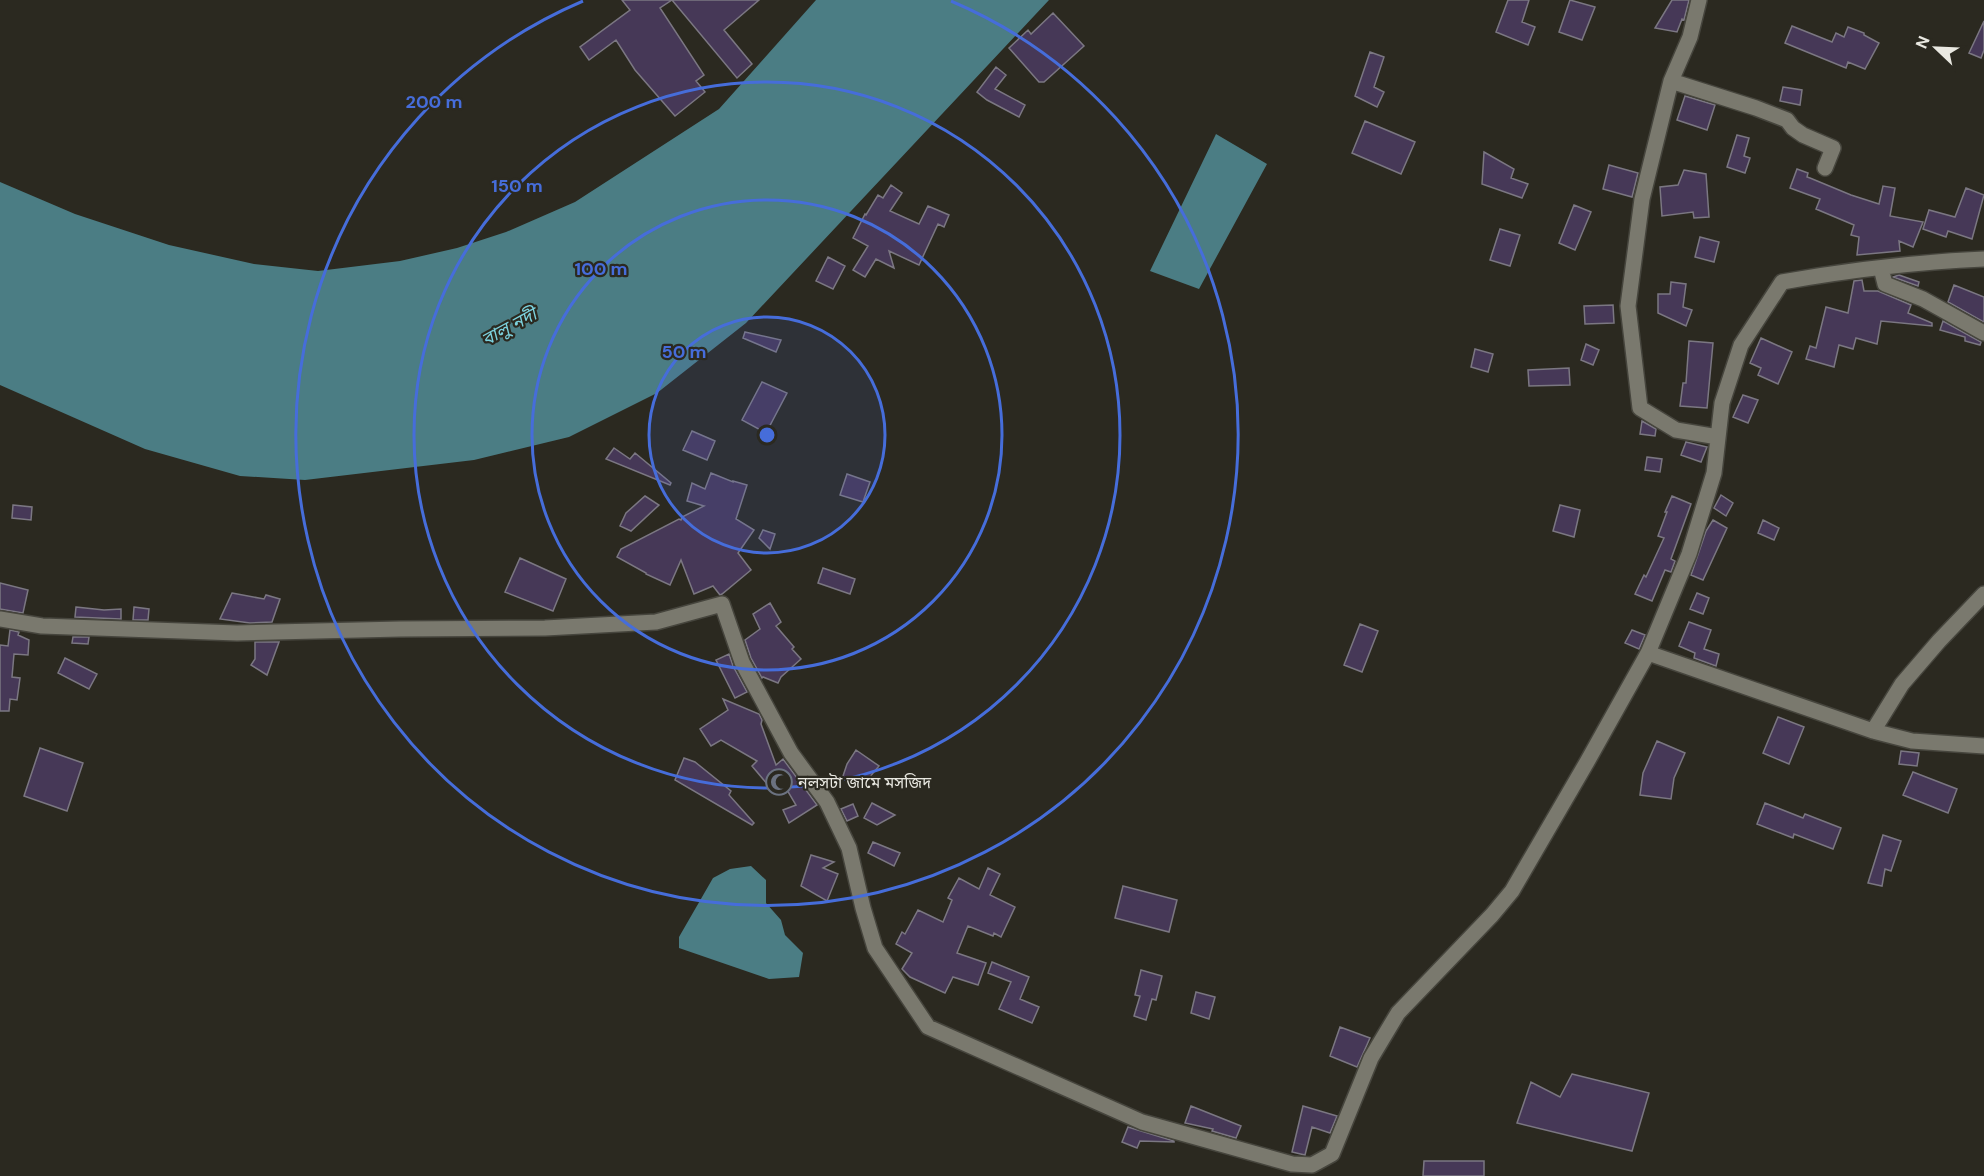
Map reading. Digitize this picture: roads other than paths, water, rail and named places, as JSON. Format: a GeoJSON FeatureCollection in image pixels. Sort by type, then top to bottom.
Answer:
{"type":"FeatureCollection","features":[{"type":"Feature","properties":{"kind":"street"},"geometry":{"type":"LineString","coordinates":[[1699,0],[1690,37],[1671,81],[1642,199],[1628,306],[1640,408],[1676,430],[1718,437]]}},
{"type":"Feature","properties":{"kind":"street"},"geometry":{"type":"LineString","coordinates":[[1671,81],[1787,120],[1803,135],[1833,148],[1825,168]]}},
{"type":"Feature","properties":{"kind":"street"},"geometry":{"type":"LineString","coordinates":[[0,619],[42,626],[237,633],[545,628],[656,621],[722,604],[742,662],[791,753],[827,802],[849,848],[875,948],[928,1027],[1142,1122],[1292,1164],[1312,1165],[1332,1154],[1371,1058],[1398,1013],[1512,891],[1648,652],[1689,554],[1714,473],[1722,403],[1741,345],[1782,282],[1827,274],[1984,258]]}},
{"type":"Feature","properties":{"kind":"street"},"geometry":{"type":"LineString","coordinates":[[1881,268],[1885,284],[1923,299],[1984,333]]}},
{"type":"Feature","properties":{"kind":"street"},"geometry":{"type":"LineString","coordinates":[[1873,731],[1902,684],[1984,594]]}},
{"type":"Feature","properties":{"kind":"street"},"geometry":{"type":"LineString","coordinates":[[1648,652],[1873,731],[1912,741],[1984,746]]}},
{"type":"Feature","properties":{"kind":"water","name":"বালু নদী"},"geometry":{"type":"Polygon","coordinates":[[[816,0],[1049,0],[746,323],[657,393],[569,437],[474,460],[305,480],[240,476],[145,449],[0,385],[0,182],[75,214],[169,245],[254,264],[318,271],[400,261],[457,248],[506,232],[575,202],[719,109],[816,0]]]}},
{"type":"Feature","properties":{"kind":"water"},"geometry":{"type":"Polygon","coordinates":[[[1216,134],[1267,164],[1199,289],[1150,271],[1216,134]]]}},
{"type":"Feature","properties":{"kind":"water"},"geometry":{"type":"Polygon","coordinates":[[[751,866],[766,880],[766,903],[781,920],[785,935],[803,953],[799,977],[769,979],[679,948],[679,937],[713,878],[730,869],[751,866]]]}},
{"type":"Feature","properties":{"kind":"place","name":"নলসটা জামে মসজিদ"},"geometry":{"type":"Point","coordinates":[779,782]}}]}
